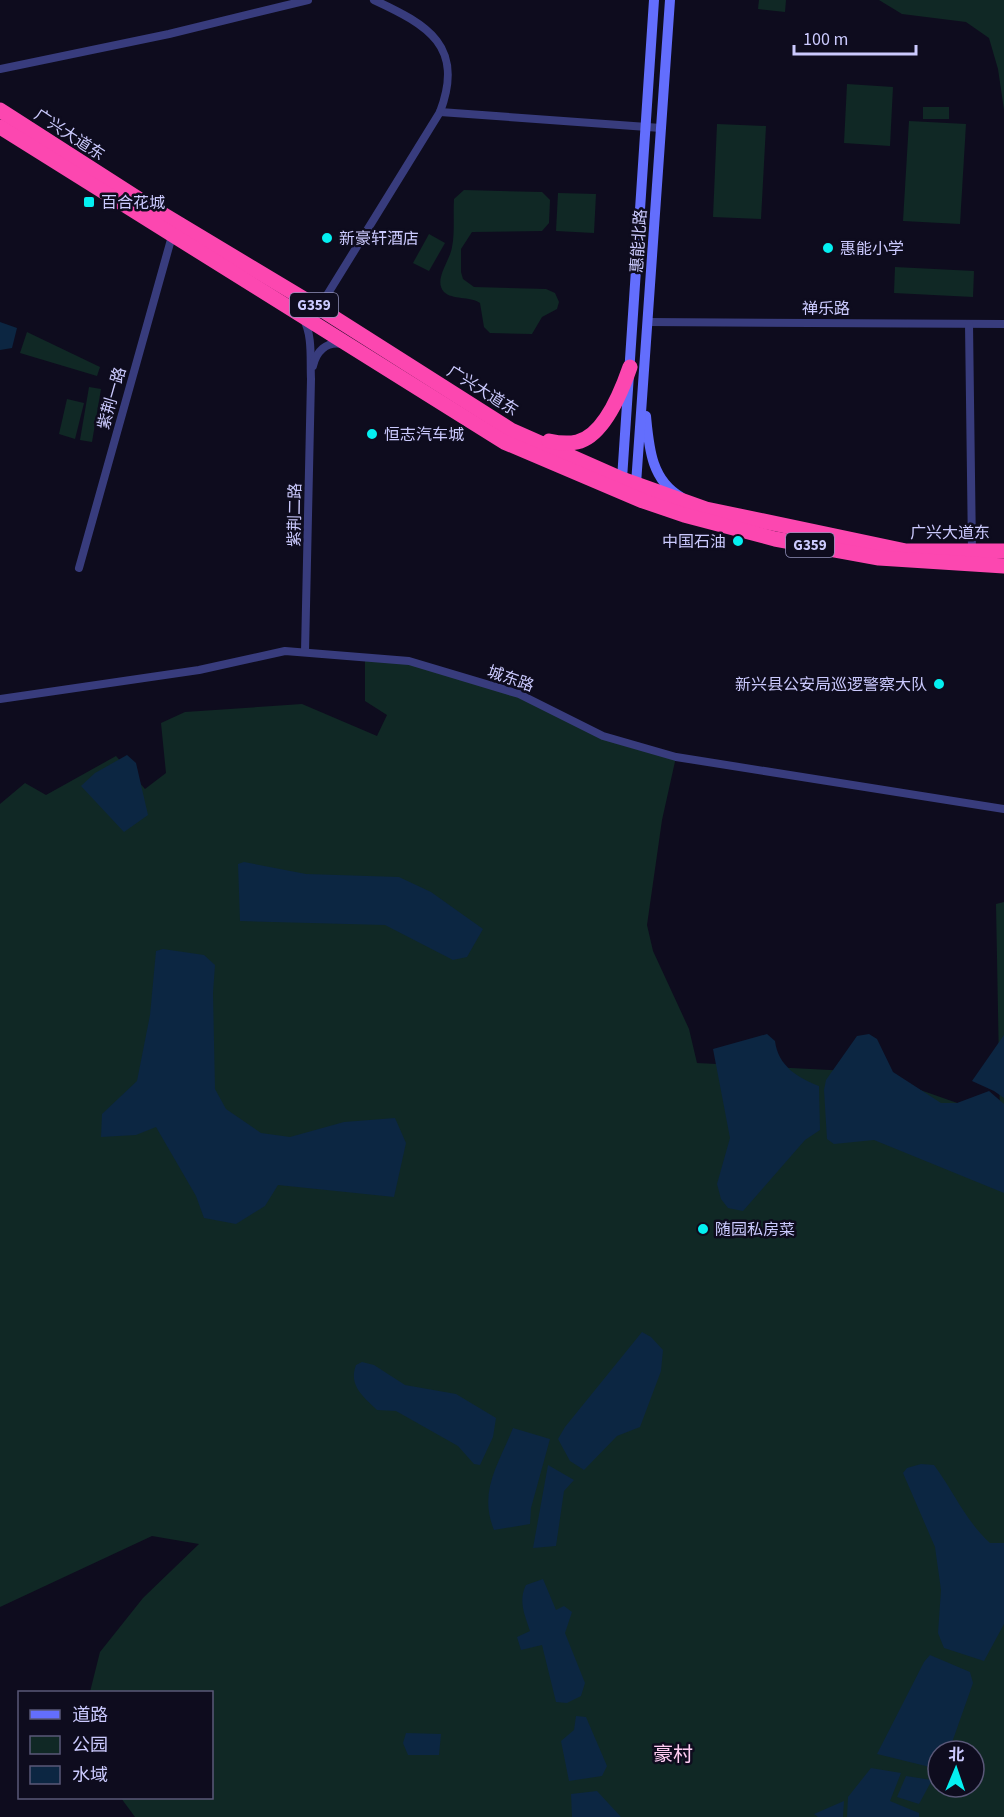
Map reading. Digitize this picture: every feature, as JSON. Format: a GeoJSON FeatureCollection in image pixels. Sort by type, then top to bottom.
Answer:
{"type":"FeatureCollection","features":[{"type":"Feature","properties":{"kind":"highway","name":"广兴大道东"},"geometry":{"type":"LineString","coordinates":[[0,110],[159,212],[319,308],[511,430],[629,482],[706,509],[906,551],[1004,550]]}},
{"type":"Feature","properties":{"kind":"highway","name":"广兴大道东"},"geometry":{"type":"LineString","coordinates":[[0,127],[504,442],[670,510],[775,539],[879,558],[1004,566]]}},
{"type":"Feature","properties":{"kind":"highway"},"geometry":{"type":"LineString","coordinates":[[536,440],[566,444],[580,442],[592,433],[620,395],[630,367]]}},
{"type":"Feature","properties":{"kind":"street"},"geometry":{"type":"LineString","coordinates":[[0,69],[169,34],[308,0]]}},
{"type":"Feature","properties":{"kind":"street"},"geometry":{"type":"LineString","coordinates":[[319,308],[440,112],[447,92],[449,74],[438,38],[412,17],[374,0]]}},
{"type":"Feature","properties":{"kind":"street","name":"惠能北路"},"geometry":{"type":"LineString","coordinates":[[629,482],[630,367],[654,0]]}},
{"type":"Feature","properties":{"kind":"street","name":"惠能北路"},"geometry":{"type":"LineString","coordinates":[[629,482],[643,380],[670,0]]}},
{"type":"Feature","properties":{"kind":"street"},"geometry":{"type":"LineString","coordinates":[[440,112],[661,128]]}},
{"type":"Feature","properties":{"kind":"street","name":"紫荆一路"},"geometry":{"type":"LineString","coordinates":[[79,568],[172,236]]}},
{"type":"Feature","properties":{"kind":"street","name":"紫荆二路"},"geometry":{"type":"LineString","coordinates":[[299,313],[307,325],[311,378],[305,652]]}},
{"type":"Feature","properties":{"kind":"street","name":"禅乐路"},"geometry":{"type":"LineString","coordinates":[[647,322],[1004,324]]}},
{"type":"Feature","properties":{"kind":"street"},"geometry":{"type":"LineString","coordinates":[[969,324],[972,551]]}},
{"type":"Feature","properties":{"kind":"street","name":"紫荆二路"},"geometry":{"type":"LineString","coordinates":[[311,378],[315,359],[321,350],[337,343],[353,346]]}},
{"type":"Feature","properties":{"kind":"street"},"geometry":{"type":"LineString","coordinates":[[643,380],[648,442],[655,470],[678,495],[706,509]]}},
{"type":"Feature","properties":{"kind":"street","name":"城东路"},"geometry":{"type":"LineString","coordinates":[[0,699],[199,670],[285,651],[409,661],[519,694],[603,736],[676,757],[1004,809]]}},
{"type":"Feature","properties":{"kind":"green space"},"geometry":{"type":"Polygon","coordinates":[[[759,0],[786,0],[785,12],[758,9],[759,0]]]}},
{"type":"Feature","properties":{"kind":"green space"},"geometry":{"type":"Polygon","coordinates":[[[879,0],[1004,0],[1004,110],[998,69],[989,38],[966,22],[902,14],[879,0]]]}},
{"type":"Feature","properties":{"kind":"green space"},"geometry":{"type":"Polygon","coordinates":[[[847,84],[893,87],[890,146],[844,143],[847,84]]]}},
{"type":"Feature","properties":{"kind":"green space"},"geometry":{"type":"Polygon","coordinates":[[[923,107],[949,107],[949,119],[923,119],[923,107]]]}},
{"type":"Feature","properties":{"kind":"green space"},"geometry":{"type":"Polygon","coordinates":[[[909,121],[966,124],[960,224],[903,221],[909,121]]]}},
{"type":"Feature","properties":{"kind":"green space"},"geometry":{"type":"Polygon","coordinates":[[[717,124],[766,126],[761,219],[713,217],[717,124]]]}},
{"type":"Feature","properties":{"kind":"green space"},"geometry":{"type":"Polygon","coordinates":[[[464,190],[542,192],[550,200],[549,223],[542,231],[472,232],[461,249],[463,279],[474,287],[546,289],[555,293],[559,302],[557,309],[542,317],[532,334],[490,333],[484,327],[480,303],[447,294],[441,287],[441,276],[453,241],[454,199],[464,190]]]}},
{"type":"Feature","properties":{"kind":"green space"},"geometry":{"type":"Polygon","coordinates":[[[558,193],[596,194],[594,233],[556,231],[558,193]]]}},
{"type":"Feature","properties":{"kind":"green space"},"geometry":{"type":"Polygon","coordinates":[[[429,234],[445,243],[429,271],[413,263],[429,234]]]}},
{"type":"Feature","properties":{"kind":"green space"},"geometry":{"type":"Polygon","coordinates":[[[895,267],[974,271],[973,297],[894,293],[895,267]]]}},
{"type":"Feature","properties":{"kind":"green space"},"geometry":{"type":"Polygon","coordinates":[[[27,332],[100,367],[97,376],[20,353],[27,332]]]}},
{"type":"Feature","properties":{"kind":"green space"},"geometry":{"type":"Polygon","coordinates":[[[89,387],[101,389],[92,442],[80,440],[89,387]]]}},
{"type":"Feature","properties":{"kind":"green space"},"geometry":{"type":"Polygon","coordinates":[[[67,399],[84,403],[75,439],[59,434],[67,399]]]}},
{"type":"Feature","properties":{"kind":"green space"},"geometry":{"type":"Polygon","coordinates":[[[365,658],[409,661],[519,694],[603,736],[676,757],[662,820],[647,925],[653,951],[689,1029],[697,1063],[869,1072],[1000,1118],[996,904],[1004,902],[1004,1817],[135,1817],[122,1799],[213,1799],[213,1691],[90,1691],[100,1652],[143,1598],[199,1544],[152,1536],[0,1607],[0,804],[25,783],[46,795],[116,756],[145,789],[166,773],[161,723],[185,712],[302,704],[377,736],[387,715],[365,701],[365,658]]]}},
{"type":"Feature","properties":{"kind":"water"},"geometry":{"type":"Polygon","coordinates":[[[0,322],[17,328],[12,348],[0,350],[0,322]]]}},
{"type":"Feature","properties":{"kind":"water"},"geometry":{"type":"Polygon","coordinates":[[[127,755],[136,763],[148,815],[124,832],[81,786],[95,773],[127,755]]]}},
{"type":"Feature","properties":{"kind":"water"},"geometry":{"type":"Polygon","coordinates":[[[244,862],[306,874],[399,877],[431,892],[483,929],[467,957],[453,960],[385,925],[240,921],[238,864],[244,862]]]}},
{"type":"Feature","properties":{"kind":"water"},"geometry":{"type":"Polygon","coordinates":[[[163,949],[204,955],[215,965],[213,993],[215,1089],[226,1109],[261,1133],[290,1137],[344,1122],[395,1118],[406,1143],[394,1197],[278,1185],[265,1206],[236,1224],[204,1218],[196,1196],[156,1127],[136,1135],[101,1137],[102,1114],[137,1081],[150,1015],[156,951],[163,949]]]}},
{"type":"Feature","properties":{"kind":"water"},"geometry":{"type":"Polygon","coordinates":[[[767,1034],[775,1041],[780,1057],[790,1070],[819,1086],[820,1130],[805,1140],[743,1211],[728,1208],[721,1199],[717,1184],[730,1138],[713,1049],[767,1034]]]}},
{"type":"Feature","properties":{"kind":"water"},"geometry":{"type":"Polygon","coordinates":[[[869,1034],[877,1039],[893,1072],[941,1103],[957,1103],[989,1091],[1004,1104],[1004,1193],[874,1140],[834,1144],[827,1139],[824,1090],[826,1080],[857,1036],[869,1034]]]}},
{"type":"Feature","properties":{"kind":"water"},"geometry":{"type":"Polygon","coordinates":[[[1004,1035],[1004,1098],[972,1081],[1004,1035]]]}},
{"type":"Feature","properties":{"kind":"water"},"geometry":{"type":"Polygon","coordinates":[[[642,1332],[651,1337],[663,1350],[661,1371],[640,1427],[617,1436],[584,1470],[570,1461],[558,1439],[565,1427],[642,1332]]]}},
{"type":"Feature","properties":{"kind":"water"},"geometry":{"type":"Polygon","coordinates":[[[362,1362],[374,1365],[405,1385],[456,1394],[496,1418],[493,1437],[480,1465],[474,1464],[458,1446],[396,1411],[377,1410],[363,1396],[354,1379],[356,1365],[362,1362]]]}},
{"type":"Feature","properties":{"kind":"water"},"geometry":{"type":"Polygon","coordinates":[[[513,1428],[550,1439],[531,1508],[530,1524],[494,1530],[488,1503],[489,1490],[513,1428]]]}},
{"type":"Feature","properties":{"kind":"water"},"geometry":{"type":"Polygon","coordinates":[[[921,1464],[934,1465],[967,1515],[990,1543],[1004,1543],[1004,1624],[984,1661],[944,1648],[938,1633],[941,1590],[935,1547],[903,1473],[907,1468],[921,1464]]]}},
{"type":"Feature","properties":{"kind":"water"},"geometry":{"type":"Polygon","coordinates":[[[548,1465],[574,1480],[564,1491],[556,1546],[533,1548],[548,1465]]]}},
{"type":"Feature","properties":{"kind":"water"},"geometry":{"type":"Polygon","coordinates":[[[543,1579],[556,1610],[564,1606],[572,1612],[565,1633],[585,1683],[581,1696],[567,1703],[556,1702],[542,1645],[521,1650],[517,1637],[530,1631],[522,1602],[526,1585],[543,1579]]]}},
{"type":"Feature","properties":{"kind":"water"},"geometry":{"type":"Polygon","coordinates":[[[930,1655],[970,1672],[973,1683],[953,1739],[926,1739],[926,1766],[877,1754],[924,1662],[930,1655]]]}},
{"type":"Feature","properties":{"kind":"water"},"geometry":{"type":"Polygon","coordinates":[[[576,1716],[586,1717],[607,1766],[602,1776],[569,1781],[561,1741],[574,1730],[576,1716]]]}},
{"type":"Feature","properties":{"kind":"water"},"geometry":{"type":"Polygon","coordinates":[[[406,1733],[441,1734],[439,1755],[408,1755],[403,1743],[406,1733]]]}},
{"type":"Feature","properties":{"kind":"water"},"geometry":{"type":"Polygon","coordinates":[[[871,1768],[901,1773],[890,1801],[919,1813],[919,1817],[847,1817],[848,1797],[871,1768]]]}},
{"type":"Feature","properties":{"kind":"water"},"geometry":{"type":"Polygon","coordinates":[[[906,1776],[926,1779],[926,1791],[919,1804],[897,1797],[906,1776]]]}},
{"type":"Feature","properties":{"kind":"water"},"geometry":{"type":"Polygon","coordinates":[[[597,1791],[621,1817],[572,1817],[571,1794],[597,1791]]]}},
{"type":"Feature","properties":{"kind":"water"},"geometry":{"type":"Polygon","coordinates":[[[844,1801],[843,1817],[818,1817],[814,1814],[844,1801]]]}},
{"type":"Feature","properties":{"kind":"place","name":"百合花城"},"geometry":{"type":"Point","coordinates":[89,202]}},
{"type":"Feature","properties":{"kind":"place","name":"新豪轩酒店"},"geometry":{"type":"Point","coordinates":[327,238]}},
{"type":"Feature","properties":{"kind":"place","name":"惠能小学"},"geometry":{"type":"Point","coordinates":[828,248]}},
{"type":"Feature","properties":{"kind":"place","name":"恒志汽车城"},"geometry":{"type":"Point","coordinates":[372,434]}},
{"type":"Feature","properties":{"kind":"place","name":"中国石油"},"geometry":{"type":"Point","coordinates":[738,541]}},
{"type":"Feature","properties":{"kind":"place","name":"新兴县公安局巡逻警察大队"},"geometry":{"type":"Point","coordinates":[939,684]}},
{"type":"Feature","properties":{"kind":"place","name":"随园私房菜"},"geometry":{"type":"Point","coordinates":[703,1229]}},
{"type":"Feature","properties":{"kind":"district","name":"豪村"},"geometry":{"type":"Point","coordinates":[673,1754]}}]}
